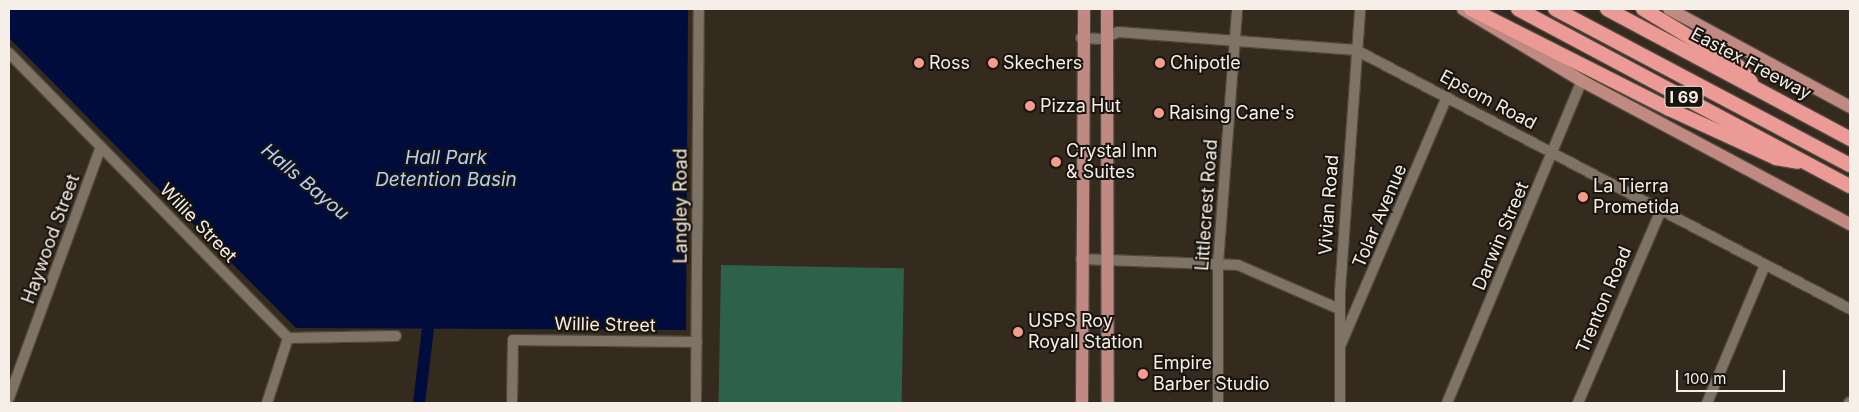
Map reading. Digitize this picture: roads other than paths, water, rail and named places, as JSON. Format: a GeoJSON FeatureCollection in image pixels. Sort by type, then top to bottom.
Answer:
{"type":"FeatureCollection","features":[{"type":"Feature","properties":{"kind":"highway"},"geometry":{"type":"LineString","coordinates":[[1471,9],[1776,158],[1811,165]]}},
{"type":"Feature","properties":{"kind":"highway","name":"I 69"},"geometry":{"type":"LineString","coordinates":[[1518,9],[1850,186]]}},
{"type":"Feature","properties":{"kind":"highway","name":"I 69"},"geometry":{"type":"LineString","coordinates":[[1555,9],[1850,164]]}},
{"type":"Feature","properties":{"kind":"highway","name":"Eastex Freeway"},"geometry":{"type":"LineString","coordinates":[[1607,9],[1850,138]]}},
{"type":"Feature","properties":{"kind":"highway"},"geometry":{"type":"LineString","coordinates":[[1643,9],[1738,66],[1756,88]]}},
{"type":"Feature","properties":{"kind":"main road"},"geometry":{"type":"LineString","coordinates":[[1082,403],[1082,38],[1084,9]]}},
{"type":"Feature","properties":{"kind":"main road"},"geometry":{"type":"LineString","coordinates":[[1108,9],[1108,403]]}},
{"type":"Feature","properties":{"kind":"main road"},"geometry":{"type":"LineString","coordinates":[[1463,9],[1582,81],[1850,224]]}},
{"type":"Feature","properties":{"kind":"main road"},"geometry":{"type":"LineString","coordinates":[[1669,9],[1850,107]]}},
{"type":"Feature","properties":{"kind":"street","name":"Langley Road"},"geometry":{"type":"LineString","coordinates":[[696,403],[698,9]]}},
{"type":"Feature","properties":{"kind":"street","name":"Littlecrest Road"},"geometry":{"type":"LineString","coordinates":[[1218,403],[1218,264],[1237,9]]}},
{"type":"Feature","properties":{"kind":"street","name":"Vivian Road"},"geometry":{"type":"LineString","coordinates":[[1340,403],[1339,309],[1360,9]]}},
{"type":"Feature","properties":{"kind":"street","name":"Epsom Road"},"geometry":{"type":"LineString","coordinates":[[1082,38],[1107,37],[1118,32],[1356,50],[1850,309]]}},
{"type":"Feature","properties":{"kind":"street","name":"Willie Street"},"geometry":{"type":"LineString","coordinates":[[9,53],[288,338]]}},
{"type":"Feature","properties":{"kind":"street","name":"Darwin Street"},"geometry":{"type":"LineString","coordinates":[[1447,403],[1554,153],[1582,81]]}},
{"type":"Feature","properties":{"kind":"street","name":"Tolar Avenue"},"geometry":{"type":"LineString","coordinates":[[1340,346],[1447,97]]}},
{"type":"Feature","properties":{"kind":"street","name":"Haywood Street"},"geometry":{"type":"LineString","coordinates":[[9,398],[101,147]]}},
{"type":"Feature","properties":{"kind":"street","name":"Trenton Road"},"geometry":{"type":"LineString","coordinates":[[1578,403],[1661,210]]}},
{"type":"Feature","properties":{"kind":"street"},"geometry":{"type":"LineString","coordinates":[[1081,259],[1218,264],[1257,271],[1339,309]]}},
{"type":"Feature","properties":{"kind":"street"},"geometry":{"type":"LineString","coordinates":[[1707,403],[1765,265]]}},
{"type":"Feature","properties":{"kind":"street"},"geometry":{"type":"LineString","coordinates":[[267,403],[288,338],[396,336]]}},
{"type":"Feature","properties":{"kind":"street","name":"Willie Street"},"geometry":{"type":"LineString","coordinates":[[512,403],[513,340],[697,342]]}},
{"type":"Feature","properties":{"kind":"water","name":"Hall Park Detention Basin"},"geometry":{"type":"Polygon","coordinates":[[[9,9],[688,9],[686,330],[296,328],[9,38],[9,9]]]}},
{"type":"Feature","properties":{"kind":"waterway","name":"Halls Bayou"},"geometry":{"type":"LineString","coordinates":[[419,403],[430,312]]}},
{"type":"Feature","properties":{"kind":"place","name":"Ross"},"geometry":{"type":"Point","coordinates":[919,63]}},
{"type":"Feature","properties":{"kind":"place","name":"Skechers"},"geometry":{"type":"Point","coordinates":[993,63]}},
{"type":"Feature","properties":{"kind":"place","name":"Chipotle"},"geometry":{"type":"Point","coordinates":[1160,63]}},
{"type":"Feature","properties":{"kind":"place","name":"Pizza Hut"},"geometry":{"type":"Point","coordinates":[1030,106]}},
{"type":"Feature","properties":{"kind":"place","name":"Raising Cane's"},"geometry":{"type":"Point","coordinates":[1159,113]}},
{"type":"Feature","properties":{"kind":"place","name":"Crystal Inn & Suites"},"geometry":{"type":"Point","coordinates":[1056,162]}},
{"type":"Feature","properties":{"kind":"place","name":"La Tierra Prometida"},"geometry":{"type":"Point","coordinates":[1583,197]}},
{"type":"Feature","properties":{"kind":"place","name":"USPS Roy Royall Station"},"geometry":{"type":"Point","coordinates":[1018,332]}},
{"type":"Feature","properties":{"kind":"place","name":"Empire Barber Studio"},"geometry":{"type":"Point","coordinates":[1143,374]}}]}
